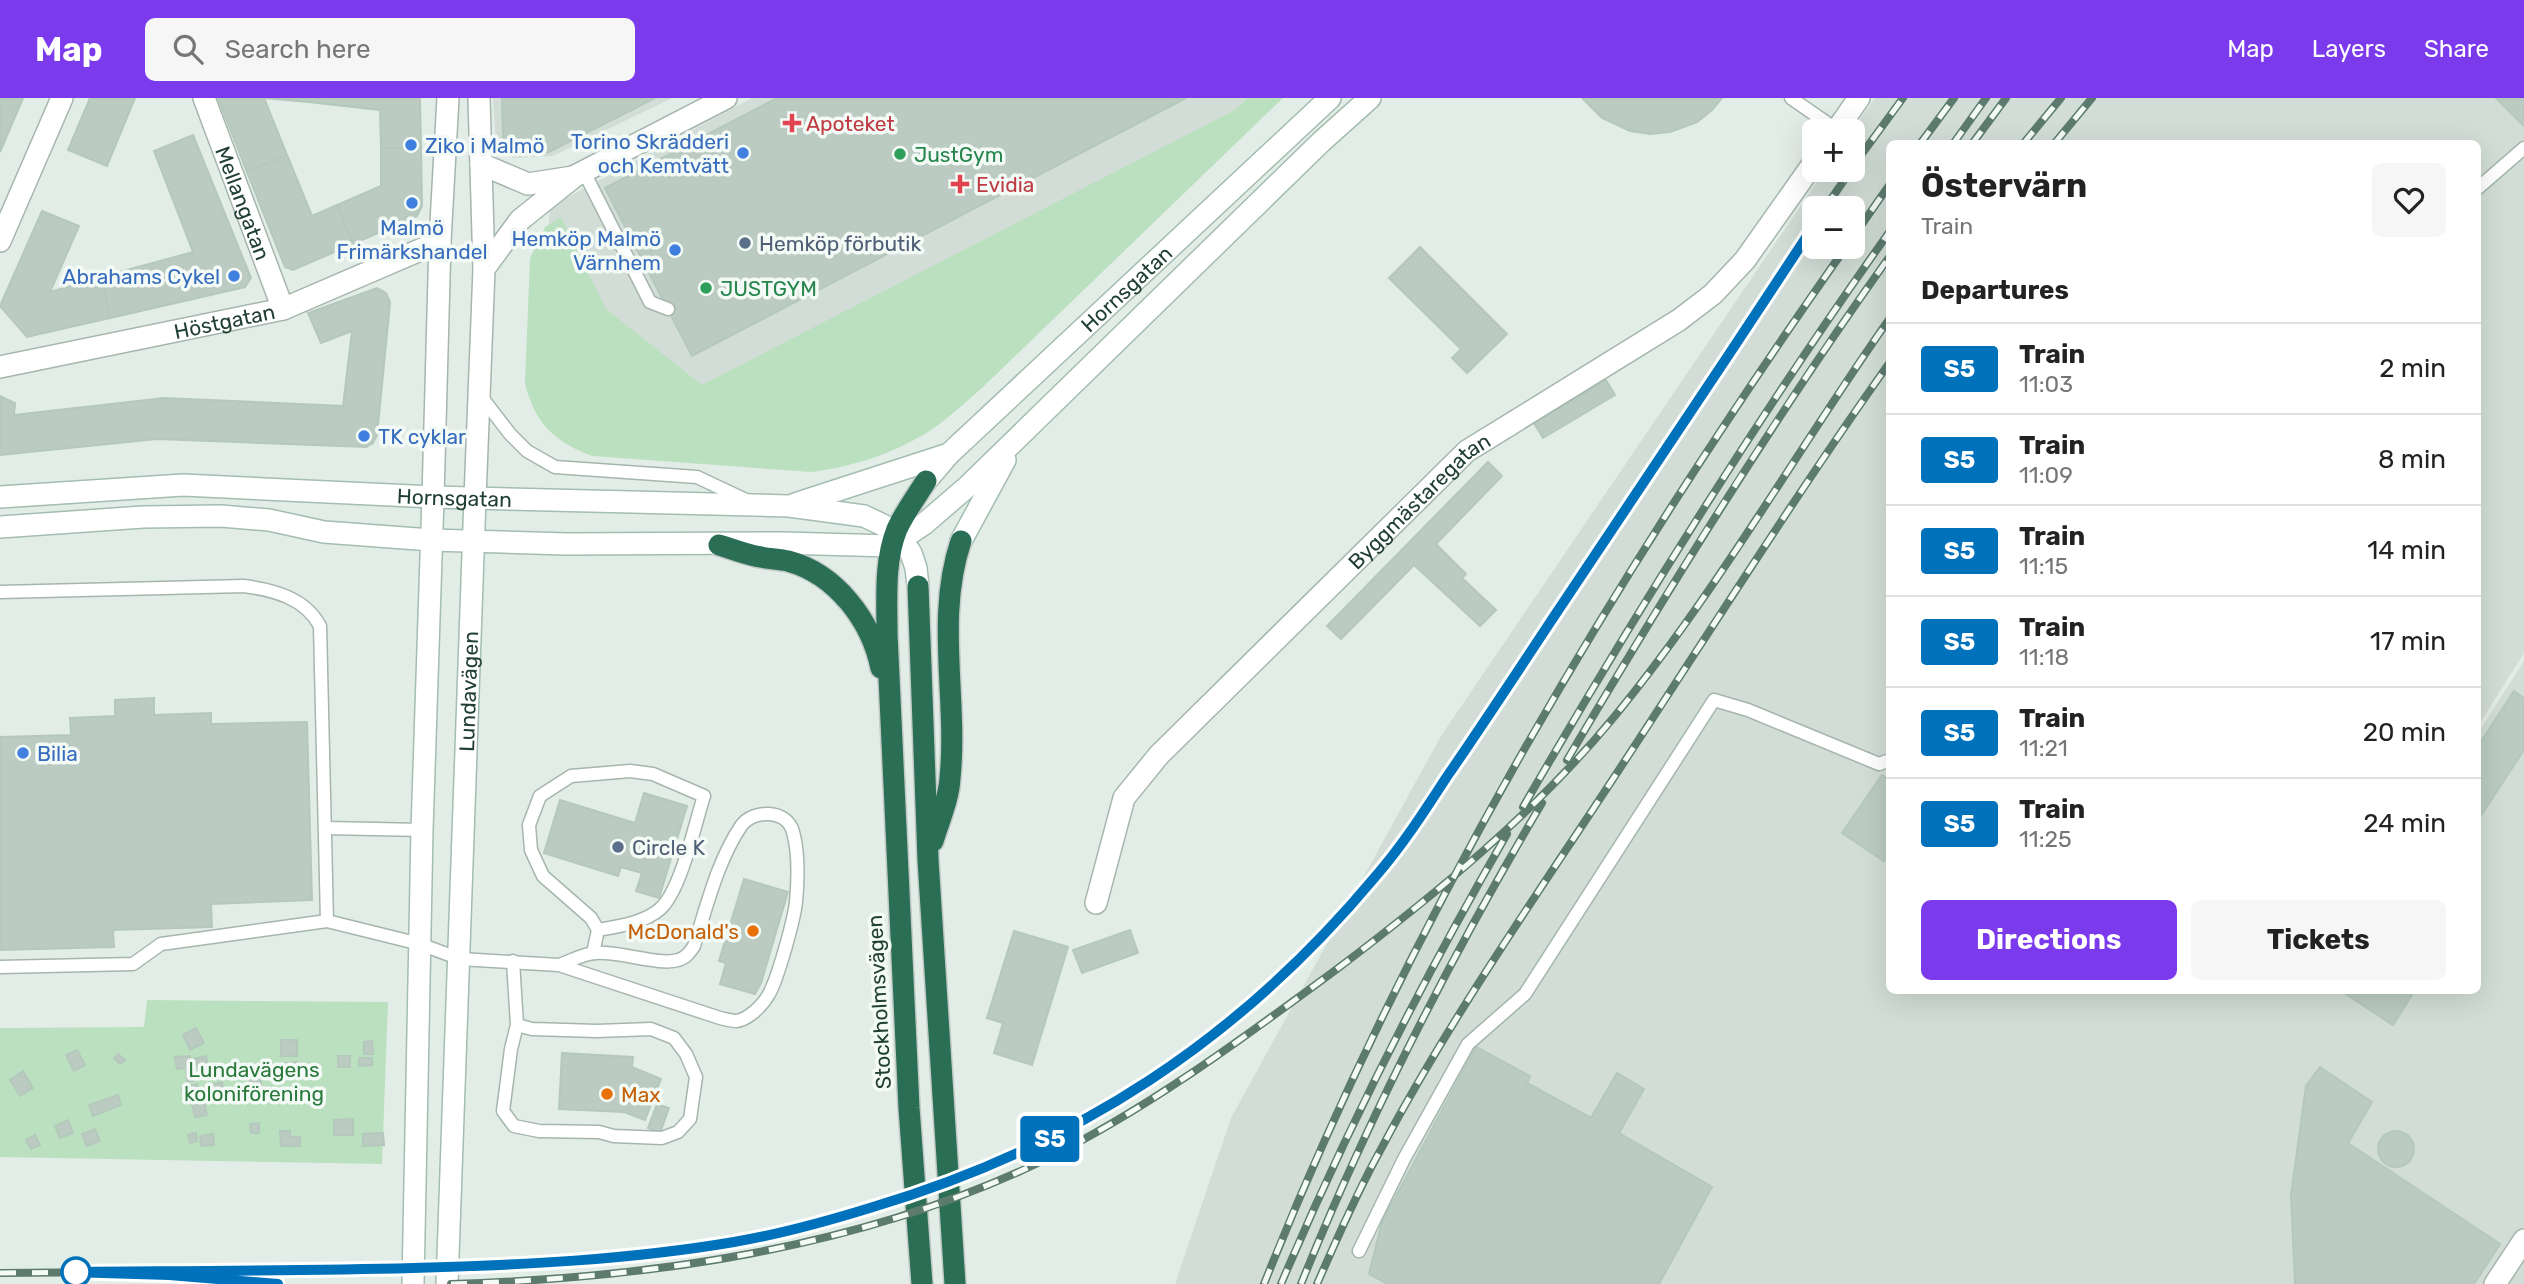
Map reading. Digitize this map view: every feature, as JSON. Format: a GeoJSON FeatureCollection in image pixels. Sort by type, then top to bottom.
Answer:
{"type":"FeatureCollection","features":[{"type":"Feature","properties":{"kind":"highway"},"geometry":{"type":"LineString","coordinates":[[890,718],[888,568],[896,540],[926,481]]}},
{"type":"Feature","properties":{"kind":"highway"},"geometry":{"type":"LineString","coordinates":[[928,860],[950,782],[948,614],[952,573],[961,541]]}},
{"type":"Feature","properties":{"kind":"highway"},"geometry":{"type":"LineString","coordinates":[[719,545],[759,557],[788,561],[824,576],[834,584],[870,635],[880,662],[890,718]]}},
{"type":"Feature","properties":{"kind":"highway"},"geometry":{"type":"LineString","coordinates":[[918,586],[928,860],[955,1284]]}},
{"type":"Feature","properties":{"kind":"highway","name":"Stockholmsvägen"},"geometry":{"type":"LineString","coordinates":[[890,718],[909,1108],[922,1284]]}},
{"type":"Feature","properties":{"kind":"main road"},"geometry":{"type":"LineString","coordinates":[[0,241],[62,98]]}},
{"type":"Feature","properties":{"kind":"main road","name":"Mellangatan"},"geometry":{"type":"LineString","coordinates":[[204,98],[283,309]]}},
{"type":"Feature","properties":{"kind":"main road","name":"Lundavägen"},"geometry":{"type":"LineString","coordinates":[[413,1284],[422,830],[440,244],[448,98]]}},
{"type":"Feature","properties":{"kind":"main road","name":"Lundavägen"},"geometry":{"type":"LineString","coordinates":[[447,1284],[484,269],[479,98]]}},
{"type":"Feature","properties":{"kind":"main road"},"geometry":{"type":"LineString","coordinates":[[484,269],[520,220],[579,174],[726,98]]}},
{"type":"Feature","properties":{"kind":"main road","name":"Hornsgatan"},"geometry":{"type":"LineString","coordinates":[[926,481],[949,454],[1330,98]]}},
{"type":"Feature","properties":{"kind":"main road","name":"Hornsgatan"},"geometry":{"type":"LineString","coordinates":[[0,527],[143,517],[221,516],[269,520],[324,532],[431,540],[719,545],[896,540],[924,524],[958,495],[1321,142],[1370,98]]}},
{"type":"Feature","properties":{"kind":"main road"},"geometry":{"type":"LineString","coordinates":[[1321,142],[1386,98]]}},
{"type":"Feature","properties":{"kind":"main road"},"geometry":{"type":"LineString","coordinates":[[1845,119],[1859,98]]}},
{"type":"Feature","properties":{"kind":"main road"},"geometry":{"type":"LineString","coordinates":[[481,164],[528,184],[579,174]]}},
{"type":"Feature","properties":{"kind":"main road","name":"Byggmästaregatan"},"geometry":{"type":"LineString","coordinates":[[1096,903],[1124,799],[1160,755],[1467,451],[1679,320],[1713,294],[1745,260],[1802,179]]}},
{"type":"Feature","properties":{"kind":"main road","name":"Höstgatan"},"geometry":{"type":"LineString","coordinates":[[0,367],[283,309],[427,247],[440,244]]}},
{"type":"Feature","properties":{"kind":"main road","name":"Hornsgatan"},"geometry":{"type":"LineString","coordinates":[[961,541],[1021,433]]}},
{"type":"Feature","properties":{"kind":"main road"},"geometry":{"type":"LineString","coordinates":[[789,506],[949,454]]}},
{"type":"Feature","properties":{"kind":"main road","name":"Hornsgatan"},"geometry":{"type":"LineString","coordinates":[[0,497],[183,485],[433,497],[755,504],[864,516],[883,525],[896,540]]}},
{"type":"Feature","properties":{"kind":"main road"},"geometry":{"type":"LineString","coordinates":[[896,540],[911,552],[918,586]]}},
{"type":"Feature","properties":{"kind":"main road"},"geometry":{"type":"LineString","coordinates":[[2495,1284],[2524,1241]]}},
{"type":"Feature","properties":{"kind":"lane"},"geometry":{"type":"LineString","coordinates":[[1791,98],[1821,119]]}},
{"type":"Feature","properties":{"kind":"lane"},"geometry":{"type":"LineString","coordinates":[[2481,185],[2524,149]]}},
{"type":"Feature","properties":{"kind":"lane"},"geometry":{"type":"LineString","coordinates":[[579,174],[650,302],[667,309]]}},
{"type":"Feature","properties":{"kind":"lane"},"geometry":{"type":"LineString","coordinates":[[480,394],[510,434],[527,451],[555,467],[697,477],[755,504]]}},
{"type":"Feature","properties":{"kind":"lane"},"geometry":{"type":"LineString","coordinates":[[0,592],[244,586],[275,592],[313,613],[320,626],[327,921]]}},
{"type":"Feature","properties":{"kind":"lane"},"geometry":{"type":"LineString","coordinates":[[1359,1251],[1404,1159],[1468,1044],[1525,994],[1714,700],[1748,710],[1879,764],[1886,761]]}},
{"type":"Feature","properties":{"kind":"lane"},"geometry":{"type":"LineString","coordinates":[[593,953],[598,930],[591,918],[543,876],[531,850],[529,825],[540,796],[571,776],[630,771],[653,774],[704,796],[677,883],[661,908],[636,922],[598,930]]}},
{"type":"Feature","properties":{"kind":"lane"},"geometry":{"type":"LineString","coordinates":[[0,967],[133,964],[161,944],[327,921],[420,944],[460,959],[559,965],[736,1021],[746,1018],[769,994],[796,905],[793,830],[787,821],[779,817],[756,814],[749,817],[719,870],[694,946],[689,954],[680,960],[668,962],[615,953],[593,953],[559,965]]}},
{"type":"Feature","properties":{"kind":"lane"},"geometry":{"type":"LineString","coordinates":[[326,828],[422,830]]}},
{"type":"Feature","properties":{"kind":"lane"},"geometry":{"type":"LineString","coordinates":[[513,961],[517,1025],[503,1111],[514,1126],[662,1138],[678,1132],[690,1119],[696,1077],[686,1054],[674,1038],[651,1029],[597,1031],[517,1025]]}},
{"type":"Feature","properties":{"kind":"shaded area"},"geometry":{"type":"Polygon","coordinates":[[[493,98],[672,98],[553,156],[514,158],[496,150],[493,98]]]}},
{"type":"Feature","properties":{"kind":"shaded area"},"geometry":{"type":"Polygon","coordinates":[[[752,98],[1270,98],[911,432],[538,351],[550,207],[752,98]]]}},
{"type":"Feature","properties":{"kind":"shaded area"},"geometry":{"type":"Polygon","coordinates":[[[1875,98],[2524,98],[2524,653],[2481,721],[2481,140],[1886,140],[1886,994],[2481,994],[2481,728],[2524,661],[2524,1284],[1175,1284],[1231,1118],[1441,736],[1802,204],[1802,259],[1865,259],[1865,196],[1807,196],[1817,182],[1865,182],[1865,119],[1860,119],[1875,98]]]}},
{"type":"Feature","properties":{"kind":"green space"},"geometry":{"type":"Polygon","coordinates":[[[1248,98],[1283,98],[982,388],[927,433],[896,449],[845,466],[811,472],[592,456],[557,437],[540,420],[534,409],[525,383],[530,258],[545,227],[561,217],[606,309],[702,385],[1235,110],[1248,98]]]}},
{"type":"Feature","properties":{"kind":"green space","name":"Lundavägens koloniförening"},"geometry":{"type":"Polygon","coordinates":[[[147,1000],[388,1002],[382,1164],[0,1157],[0,1028],[144,1027],[147,1000]]]}},
{"type":"Feature","properties":{"kind":"building"},"geometry":{"type":"Polygon","coordinates":[[[0,98],[23,98],[0,152],[0,98]]]}},
{"type":"Feature","properties":{"kind":"building"},"geometry":{"type":"Polygon","coordinates":[[[90,98],[135,98],[107,166],[68,150],[90,98]]]}},
{"type":"Feature","properties":{"kind":"building"},"geometry":{"type":"Polygon","coordinates":[[[218,98],[264,98],[287,155],[247,172],[218,98]]]}},
{"type":"Feature","properties":{"kind":"building"},"geometry":{"type":"Polygon","coordinates":[[[264,98],[308,98],[307,102],[264,98]]]}},
{"type":"Feature","properties":{"kind":"building"},"geometry":{"type":"Polygon","coordinates":[[[308,98],[420,98],[421,148],[381,148],[380,110],[307,102],[308,98]]]}},
{"type":"Feature","properties":{"kind":"building"},"geometry":{"type":"Polygon","coordinates":[[[502,98],[655,98],[549,152],[511,149],[506,146],[503,139],[502,98]]]}},
{"type":"Feature","properties":{"kind":"building"},"geometry":{"type":"Polygon","coordinates":[[[777,98],[1186,98],[692,356],[605,188],[777,98]]]}},
{"type":"Feature","properties":{"kind":"building"},"geometry":{"type":"Polygon","coordinates":[[[1582,98],[1722,98],[1697,122],[1670,132],[1650,134],[1630,131],[1602,118],[1582,98]]]}},
{"type":"Feature","properties":{"kind":"building"},"geometry":{"type":"Polygon","coordinates":[[[2496,98],[2524,98],[2523,125],[2496,98]]]}},
{"type":"Feature","properties":{"kind":"building"},"geometry":{"type":"Polygon","coordinates":[[[193,135],[251,278],[245,287],[110,318],[101,277],[193,252],[154,151],[193,135]]]}},
{"type":"Feature","properties":{"kind":"building"},"geometry":{"type":"Polygon","coordinates":[[[381,148],[421,148],[422,206],[417,216],[353,244],[337,205],[381,186],[381,148]]]}},
{"type":"Feature","properties":{"kind":"building"},"geometry":{"type":"Polygon","coordinates":[[[287,155],[312,216],[337,205],[353,244],[293,270],[285,267],[247,172],[287,155]]]}},
{"type":"Feature","properties":{"kind":"building"},"geometry":{"type":"Polygon","coordinates":[[[42,211],[79,226],[50,292],[101,277],[110,318],[27,337],[0,306],[42,211]]]}},
{"type":"Feature","properties":{"kind":"building"},"geometry":{"type":"Polygon","coordinates":[[[1420,247],[1507,334],[1467,373],[1452,358],[1461,349],[1389,278],[1420,247]]]}},
{"type":"Feature","properties":{"kind":"building"},"geometry":{"type":"Polygon","coordinates":[[[377,288],[386,293],[390,302],[377,435],[373,443],[366,447],[157,439],[0,455],[0,396],[15,403],[14,415],[164,398],[343,406],[352,331],[321,343],[308,313],[377,288]]]}},
{"type":"Feature","properties":{"kind":"building"},"geometry":{"type":"Polygon","coordinates":[[[1606,380],[1615,395],[1543,438],[1534,423],[1606,380]]]}},
{"type":"Feature","properties":{"kind":"building"},"geometry":{"type":"Polygon","coordinates":[[[1488,462],[1502,476],[1436,544],[1466,574],[1462,578],[1496,610],[1480,626],[1414,565],[1341,639],[1327,626],[1488,462]]]}},
{"type":"Feature","properties":{"kind":"building"},"geometry":{"type":"Polygon","coordinates":[[[2514,691],[2524,698],[2524,750],[2481,815],[2481,741],[2514,691]]]}},
{"type":"Feature","properties":{"kind":"building"},"geometry":{"type":"Polygon","coordinates":[[[154,698],[154,715],[211,713],[211,724],[307,722],[312,900],[211,904],[212,927],[113,930],[114,947],[0,950],[0,737],[71,735],[70,718],[115,716],[115,700],[154,698]]]}},
{"type":"Feature","properties":{"kind":"building"},"geometry":{"type":"Polygon","coordinates":[[[1882,775],[1886,778],[1884,861],[1842,833],[1882,775]]]}},
{"type":"Feature","properties":{"kind":"building"},"geometry":{"type":"Polygon","coordinates":[[[644,793],[687,806],[659,898],[636,891],[642,873],[621,867],[618,876],[544,853],[560,800],[635,823],[644,793]]]}},
{"type":"Feature","properties":{"kind":"building"},"geometry":{"type":"Polygon","coordinates":[[[744,879],[788,892],[761,983],[755,994],[720,984],[726,963],[719,961],[744,879]]]}},
{"type":"Feature","properties":{"kind":"building"},"geometry":{"type":"Polygon","coordinates":[[[1130,930],[1138,953],[1082,973],[1073,950],[1130,930]]]}},
{"type":"Feature","properties":{"kind":"building"},"geometry":{"type":"Polygon","coordinates":[[[1014,931],[1068,947],[1032,1065],[994,1053],[1003,1023],[987,1018],[1014,931]]]}},
{"type":"Feature","properties":{"kind":"building"},"geometry":{"type":"Polygon","coordinates":[[[2346,994],[2412,994],[2393,1025],[2346,994]]]}},
{"type":"Feature","properties":{"kind":"building"},"geometry":{"type":"Polygon","coordinates":[[[196,1028],[204,1043],[190,1050],[183,1035],[196,1028]]]}},
{"type":"Feature","properties":{"kind":"building"},"geometry":{"type":"Polygon","coordinates":[[[281,1040],[297,1040],[297,1056],[281,1056],[281,1040]]]}},
{"type":"Feature","properties":{"kind":"building"},"geometry":{"type":"Polygon","coordinates":[[[372,1041],[373,1054],[364,1054],[364,1042],[372,1041]]]}},
{"type":"Feature","properties":{"kind":"building"},"geometry":{"type":"Polygon","coordinates":[[[1476,1047],[1530,1076],[1527,1083],[1591,1118],[1617,1073],[1644,1089],[1619,1133],[1712,1187],[1659,1284],[1388,1284],[1369,1274],[1382,1222],[1476,1047]]]}},
{"type":"Feature","properties":{"kind":"building"},"geometry":{"type":"Polygon","coordinates":[[[77,1050],[85,1065],[74,1071],[66,1055],[77,1050]]]}},
{"type":"Feature","properties":{"kind":"building","name":"Max"},"geometry":{"type":"Polygon","coordinates":[[[562,1053],[633,1057],[632,1067],[661,1079],[645,1120],[624,1112],[559,1109],[562,1053]]]}},
{"type":"Feature","properties":{"kind":"building"},"geometry":{"type":"Polygon","coordinates":[[[118,1054],[125,1060],[120,1064],[114,1058],[118,1054]]]}},
{"type":"Feature","properties":{"kind":"building"},"geometry":{"type":"Polygon","coordinates":[[[190,1056],[191,1067],[177,1069],[175,1057],[190,1056]]]}},
{"type":"Feature","properties":{"kind":"building"},"geometry":{"type":"Polygon","coordinates":[[[206,1056],[208,1069],[199,1071],[194,1059],[206,1056]]]}},
{"type":"Feature","properties":{"kind":"building"},"geometry":{"type":"Polygon","coordinates":[[[338,1056],[350,1056],[350,1067],[338,1067],[338,1056]]]}},
{"type":"Feature","properties":{"kind":"building"},"geometry":{"type":"Polygon","coordinates":[[[359,1058],[372,1058],[372,1065],[359,1066],[359,1058]]]}},
{"type":"Feature","properties":{"kind":"building"},"geometry":{"type":"Polygon","coordinates":[[[297,1062],[298,1074],[287,1074],[286,1063],[297,1062]]]}},
{"type":"Feature","properties":{"kind":"building"},"geometry":{"type":"Polygon","coordinates":[[[2320,1067],[2372,1102],[2348,1143],[2500,1244],[2474,1284],[2295,1284],[2291,1195],[2306,1086],[2320,1067]]]}},
{"type":"Feature","properties":{"kind":"building"},"geometry":{"type":"Polygon","coordinates":[[[192,1069],[193,1081],[187,1081],[186,1070],[192,1069]]]}},
{"type":"Feature","properties":{"kind":"building"},"geometry":{"type":"Polygon","coordinates":[[[260,1070],[261,1086],[249,1086],[248,1071],[260,1070]]]}},
{"type":"Feature","properties":{"kind":"building"},"geometry":{"type":"Polygon","coordinates":[[[23,1071],[33,1088],[20,1096],[10,1080],[23,1071]]]}},
{"type":"Feature","properties":{"kind":"building"},"geometry":{"type":"Polygon","coordinates":[[[222,1082],[223,1089],[212,1092],[211,1085],[222,1082]]]}},
{"type":"Feature","properties":{"kind":"building"},"geometry":{"type":"Polygon","coordinates":[[[197,1084],[200,1096],[184,1097],[182,1089],[197,1084]]]}},
{"type":"Feature","properties":{"kind":"building"},"geometry":{"type":"Polygon","coordinates":[[[118,1095],[121,1105],[93,1116],[89,1105],[118,1095]]]}},
{"type":"Feature","properties":{"kind":"building"},"geometry":{"type":"Polygon","coordinates":[[[203,1097],[207,1115],[195,1117],[191,1100],[203,1097]]]}},
{"type":"Feature","properties":{"kind":"building"},"geometry":{"type":"Polygon","coordinates":[[[657,1104],[669,1108],[660,1133],[648,1128],[657,1104]]]}},
{"type":"Feature","properties":{"kind":"building"},"geometry":{"type":"Polygon","coordinates":[[[353,1119],[353,1135],[334,1135],[334,1120],[353,1119]]]}},
{"type":"Feature","properties":{"kind":"building"},"geometry":{"type":"Polygon","coordinates":[[[68,1120],[73,1133],[60,1138],[55,1126],[68,1120]]]}},
{"type":"Feature","properties":{"kind":"building"},"geometry":{"type":"Polygon","coordinates":[[[259,1123],[259,1133],[251,1133],[250,1124],[259,1123]]]}},
{"type":"Feature","properties":{"kind":"building"},"geometry":{"type":"Polygon","coordinates":[[[95,1129],[100,1141],[87,1146],[82,1134],[95,1129]]]}},
{"type":"Feature","properties":{"kind":"building"},"geometry":{"type":"Polygon","coordinates":[[[280,1131],[290,1131],[290,1137],[300,1137],[300,1146],[281,1146],[280,1131]]]}},
{"type":"Feature","properties":{"kind":"building"},"geometry":{"type":"Polygon","coordinates":[[[2396,1131],[2408,1137],[2414,1149],[2408,1161],[2396,1167],[2384,1161],[2378,1149],[2384,1137],[2396,1131]]]}},
{"type":"Feature","properties":{"kind":"building"},"geometry":{"type":"Polygon","coordinates":[[[196,1133],[197,1141],[190,1143],[188,1135],[196,1133]]]}},
{"type":"Feature","properties":{"kind":"building"},"geometry":{"type":"Polygon","coordinates":[[[383,1133],[384,1145],[363,1146],[363,1134],[383,1133]]]}},
{"type":"Feature","properties":{"kind":"building"},"geometry":{"type":"Polygon","coordinates":[[[213,1134],[214,1145],[201,1146],[200,1136],[213,1134]]]}},
{"type":"Feature","properties":{"kind":"building"},"geometry":{"type":"Polygon","coordinates":[[[35,1135],[40,1145],[31,1149],[26,1140],[35,1135]]]}},
{"type":"Feature","properties":{"kind":"railway"},"geometry":{"type":"LineString","coordinates":[[1865,150],[1903,98]]}},
{"type":"Feature","properties":{"kind":"railway"},"geometry":{"type":"LineString","coordinates":[[1923,140],[1954,98]]}},
{"type":"Feature","properties":{"kind":"railway"},"geometry":{"type":"LineString","coordinates":[[1956,140],[1986,98]]}},
{"type":"Feature","properties":{"kind":"railway"},"geometry":{"type":"LineString","coordinates":[[1975,140],[2006,98]]}},
{"type":"Feature","properties":{"kind":"railway"},"geometry":{"type":"LineString","coordinates":[[2026,140],[2061,98]]}},
{"type":"Feature","properties":{"kind":"railway"},"geometry":{"type":"LineString","coordinates":[[2057,140],[2092,98]]}},
{"type":"Feature","properties":{"kind":"railway"},"geometry":{"type":"LineString","coordinates":[[1833,196],[1843,182]]}},
{"type":"Feature","properties":{"kind":"railway"},"geometry":{"type":"LineString","coordinates":[[1865,220],[1886,190]]}},
{"type":"Feature","properties":{"kind":"railway"},"geometry":{"type":"LineString","coordinates":[[1523,807],[1700,515],[1793,372],[1886,237]]}},
{"type":"Feature","properties":{"kind":"railway"},"geometry":{"type":"LineString","coordinates":[[0,1273],[331,1270],[542,1264],[736,1242],[842,1216],[971,1174],[1063,1133],[1119,1101],[1211,1036],[1302,958],[1378,874],[1468,746],[1802,244]]}},
{"type":"Feature","properties":{"kind":"railway"},"geometry":{"type":"LineString","coordinates":[[1264,1284],[1322,1147],[1385,1012],[1453,879],[1525,749],[1600,620],[1680,494],[1838,259]]}},
{"type":"Feature","properties":{"kind":"railway"},"geometry":{"type":"LineString","coordinates":[[1567,760],[1723,505],[1886,262]]}},
{"type":"Feature","properties":{"kind":"railway"},"geometry":{"type":"LineString","coordinates":[[451,1284],[602,1275],[677,1266],[751,1254],[898,1217],[969,1193],[1038,1163],[1116,1121],[1192,1073],[1337,969],[1447,882],[1518,819],[1583,752],[1614,717],[1688,620],[1886,324]]}},
{"type":"Feature","properties":{"kind":"railway"},"geometry":{"type":"LineString","coordinates":[[1317,1284],[1371,1167],[1461,1011],[1783,519],[1886,368]]}},
{"type":"Feature","properties":{"kind":"railway"},"geometry":{"type":"LineString","coordinates":[[1301,1284],[1354,1160],[1412,1039],[1475,920],[1542,803]]}},
{"type":"Feature","properties":{"kind":"railway"},"geometry":{"type":"LineString","coordinates":[[1281,1284],[1387,1055],[1507,834]]}},
{"type":"Feature","properties":{"kind":"railway"},"geometry":{"type":"LineString","coordinates":[[234,1279],[278,1284]]}},
{"type":"Feature","properties":{"kind":"train","name":"S5"},"geometry":{"type":"LineString","coordinates":[[278,1284],[169,1275],[70,1272],[331,1270],[541,1264],[736,1242],[891,1202],[1010,1158],[1119,1101],[1183,1058],[1240,1013],[1302,958],[1378,874],[1468,746],[1802,244]]}},
{"type":"Feature","properties":{"kind":"place","name":"Apoteket"},"geometry":{"type":"Point","coordinates":[792,123]}},
{"type":"Feature","properties":{"kind":"place","name":"Ziko i Malmö"},"geometry":{"type":"Point","coordinates":[411,145]}},
{"type":"Feature","properties":{"kind":"place","name":"Torino Skrädderi och Kemtvätt"},"geometry":{"type":"Point","coordinates":[743,153]}},
{"type":"Feature","properties":{"kind":"place","name":"JustGym"},"geometry":{"type":"Point","coordinates":[900,154]}},
{"type":"Feature","properties":{"kind":"place","name":"Evidia"},"geometry":{"type":"Point","coordinates":[960,184]}},
{"type":"Feature","properties":{"kind":"place","name":"Malmö Frimärkshandel"},"geometry":{"type":"Point","coordinates":[412,203]}},
{"type":"Feature","properties":{"kind":"place","name":"Hemköp förbutik"},"geometry":{"type":"Point","coordinates":[745,243]}},
{"type":"Feature","properties":{"kind":"place","name":"Hemköp Malmö Värnhem"},"geometry":{"type":"Point","coordinates":[675,250]}},
{"type":"Feature","properties":{"kind":"place","name":"Abrahams Cykel"},"geometry":{"type":"Point","coordinates":[234,276]}},
{"type":"Feature","properties":{"kind":"place","name":"JUSTGYM"},"geometry":{"type":"Point","coordinates":[706,288]}},
{"type":"Feature","properties":{"kind":"place","name":"TK cyklar"},"geometry":{"type":"Point","coordinates":[364,436]}},
{"type":"Feature","properties":{"kind":"place","name":"Bilia"},"geometry":{"type":"Point","coordinates":[23,753]}},
{"type":"Feature","properties":{"kind":"place","name":"Circle K"},"geometry":{"type":"Point","coordinates":[618,847]}},
{"type":"Feature","properties":{"kind":"place","name":"McDonald's"},"geometry":{"type":"Point","coordinates":[753,931]}},
{"type":"Feature","properties":{"kind":"place","name":"Max"},"geometry":{"type":"Point","coordinates":[607,1094]}}]}
